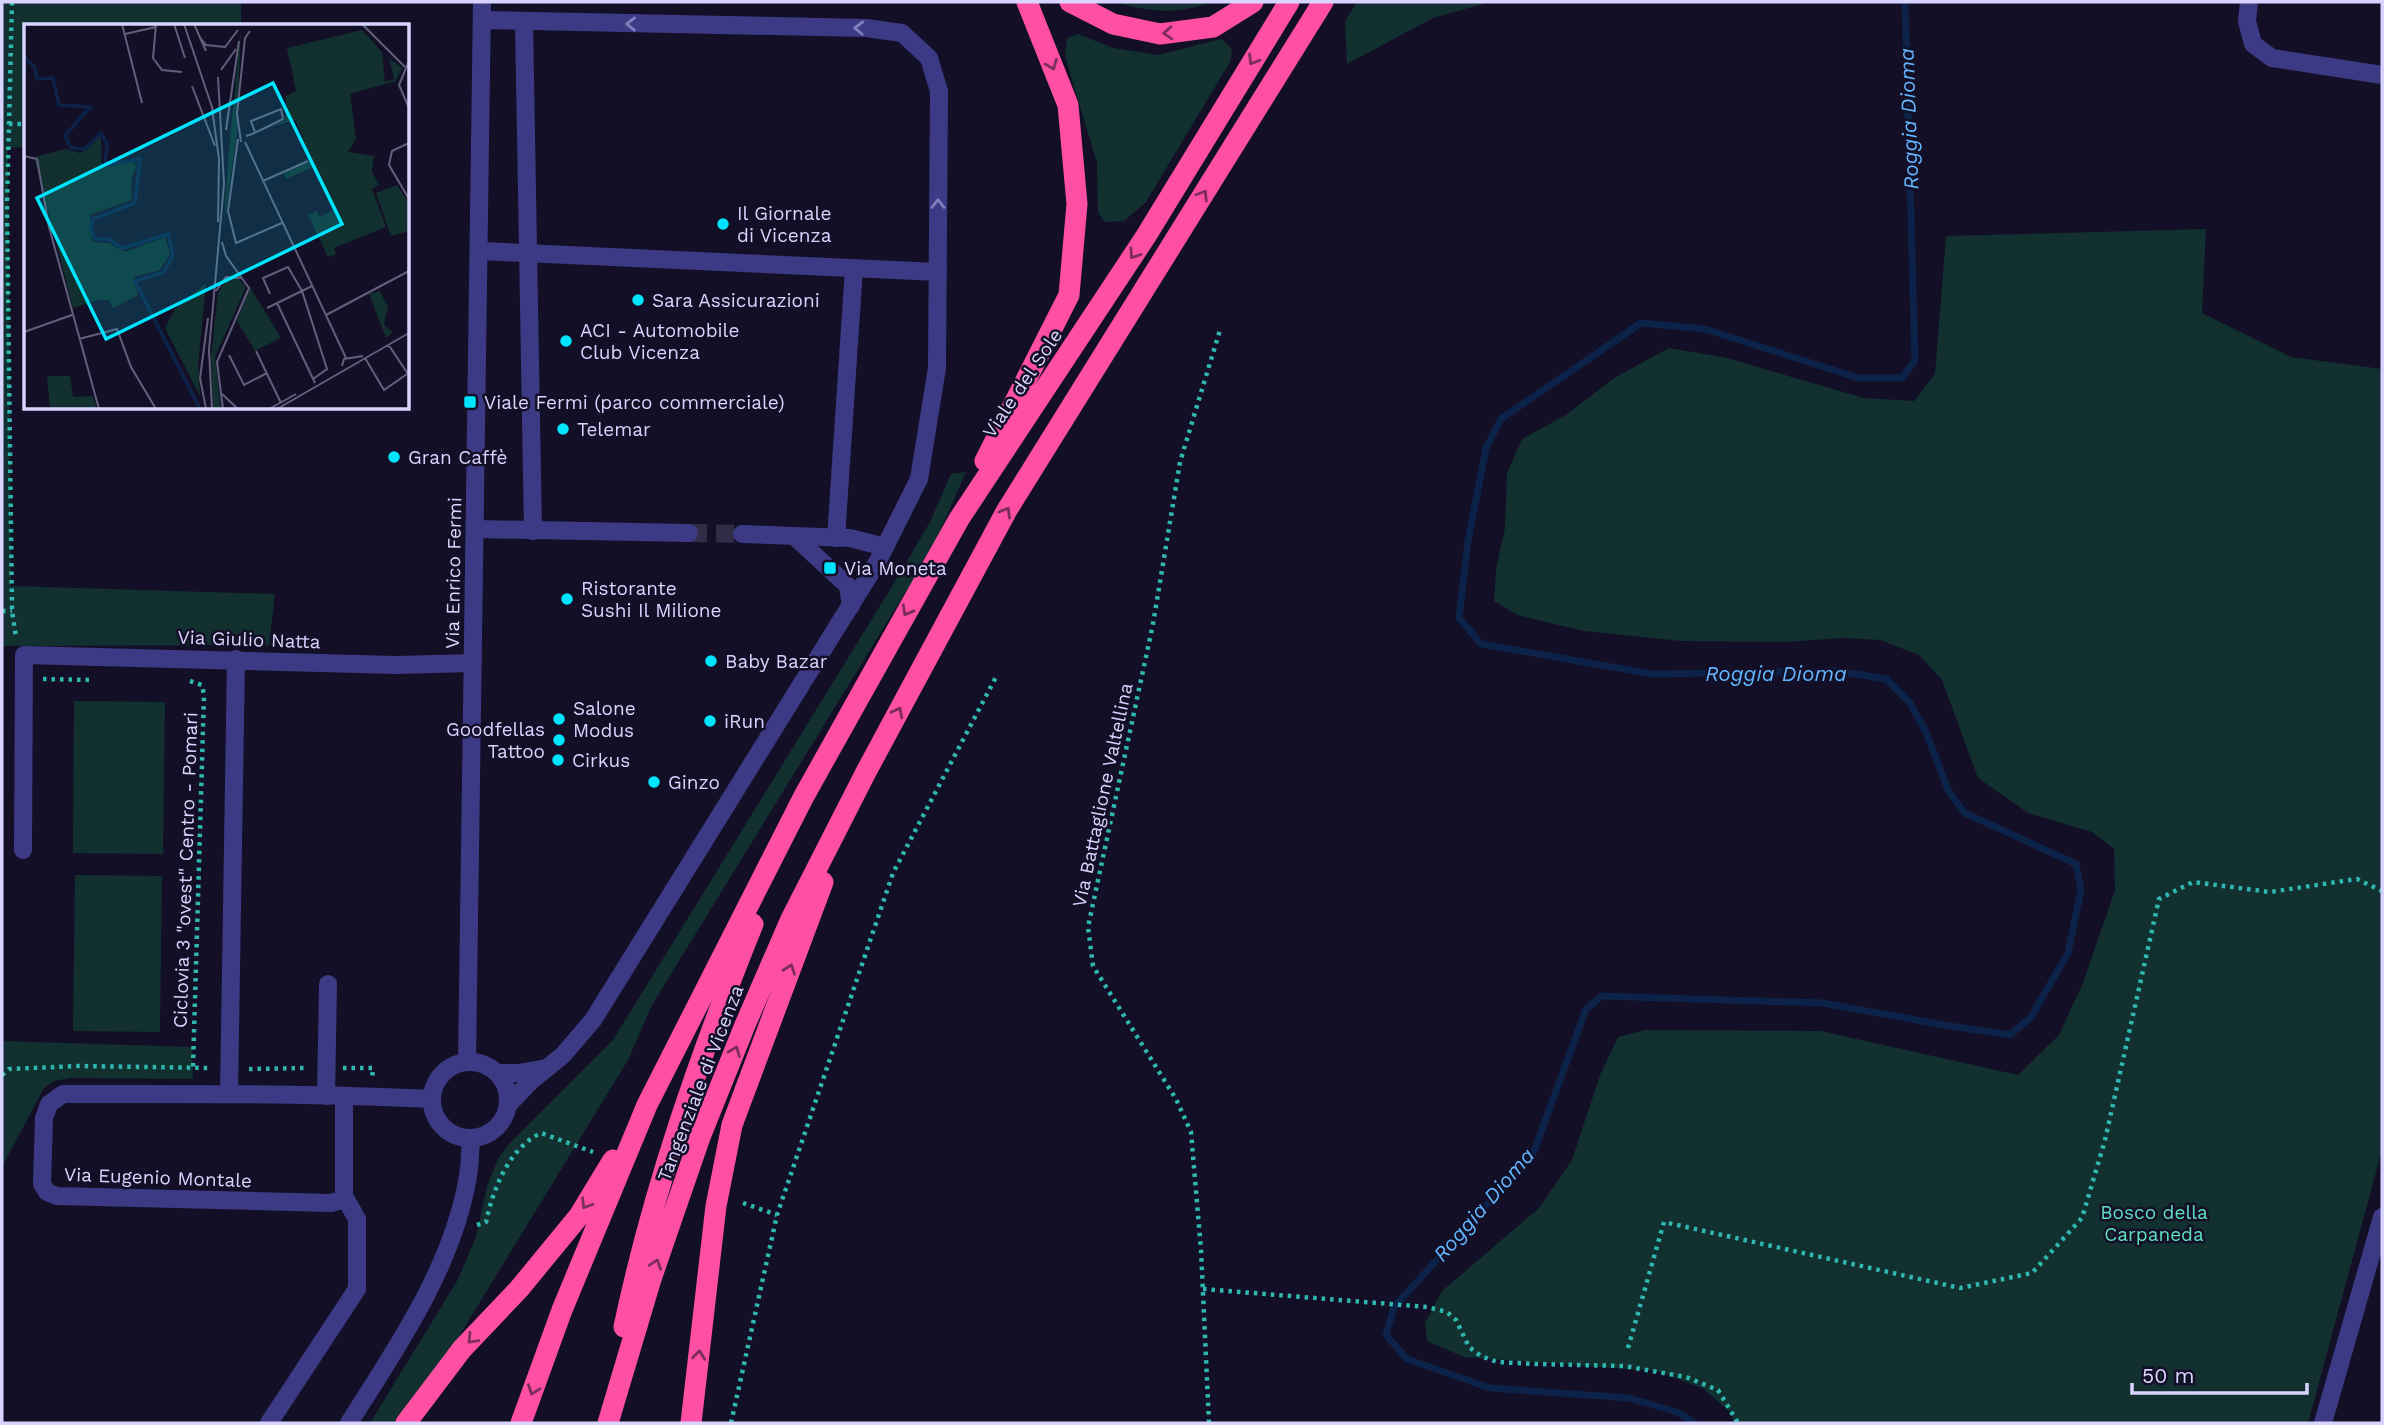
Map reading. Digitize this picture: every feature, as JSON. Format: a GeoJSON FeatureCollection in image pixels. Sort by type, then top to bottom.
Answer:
{"type":"FeatureCollection","features":[{"type":"Feature","properties":{"kind":"highway"},"geometry":{"type":"LineString","coordinates":[[958,519],[995,438],[1069,295],[1077,204],[1068,105],[1027,2]]}},
{"type":"Feature","properties":{"kind":"highway"},"geometry":{"type":"LineString","coordinates":[[1070,2],[1113,24],[1160,34],[1213,27],[1252,2]]}},
{"type":"Feature","properties":{"kind":"highway","name":"Viale del Sole"},"geometry":{"type":"LineString","coordinates":[[804,796],[958,519],[1146,236],[1289,2]]}},
{"type":"Feature","properties":{"kind":"highway"},"geometry":{"type":"LineString","coordinates":[[691,1423],[716,1206],[732,1125],[866,772],[1007,510],[1324,2]]}},
{"type":"Feature","properties":{"kind":"highway","name":"Tangenziale di Vicenza"},"geometry":{"type":"LineString","coordinates":[[606,1423],[651,1279],[715,1100],[791,919],[866,772]]}},
{"type":"Feature","properties":{"kind":"highway"},"geometry":{"type":"LineString","coordinates":[[521,1423],[562,1310],[647,1105],[804,796]]}},
{"type":"Feature","properties":{"kind":"highway","name":"Tangenziale di Vicenza"},"geometry":{"type":"LineString","coordinates":[[606,1423],[633,1282],[688,1094],[804,796]]}},
{"type":"Feature","properties":{"kind":"highway"},"geometry":{"type":"LineString","coordinates":[[406,1423],[462,1349],[519,1289],[579,1216],[647,1105]]}},
{"type":"Feature","properties":{"kind":"street"},"geometry":{"type":"LineString","coordinates":[[2249,2],[2247,21],[2252,44],[2272,58],[2382,75]]}},
{"type":"Feature","properties":{"kind":"street"},"geometry":{"type":"LineString","coordinates":[[482,11],[524,22],[866,28],[902,33],[929,58],[939,91],[937,368],[919,479],[885,547],[851,606],[593,1020],[563,1055],[508,1105]]}},
{"type":"Feature","properties":{"kind":"street","name":"Via Enrico Fermi"},"geometry":{"type":"LineString","coordinates":[[467,1062],[482,11]]}},
{"type":"Feature","properties":{"kind":"street"},"geometry":{"type":"LineString","coordinates":[[524,22],[533,531]]}},
{"type":"Feature","properties":{"kind":"street"},"geometry":{"type":"LineString","coordinates":[[480,251],[938,272]]}},
{"type":"Feature","properties":{"kind":"street"},"geometry":{"type":"LineString","coordinates":[[836,538],[854,268]]}},
{"type":"Feature","properties":{"kind":"street"},"geometry":{"type":"LineString","coordinates":[[475,529],[688,533]]}},
{"type":"Feature","properties":{"kind":"street"},"geometry":{"type":"LineString","coordinates":[[742,534],[850,538],[885,547]]}},
{"type":"Feature","properties":{"kind":"street"},"geometry":{"type":"LineString","coordinates":[[794,536],[848,586],[851,606]]}},
{"type":"Feature","properties":{"kind":"street"},"geometry":{"type":"LineString","coordinates":[[23,849],[24,655]]}},
{"type":"Feature","properties":{"kind":"street","name":"Via Giulio Natta"},"geometry":{"type":"LineString","coordinates":[[24,655],[396,665],[473,663]]}},
{"type":"Feature","properties":{"kind":"street"},"geometry":{"type":"LineString","coordinates":[[229,1094],[236,659]]}},
{"type":"Feature","properties":{"kind":"street"},"geometry":{"type":"LineString","coordinates":[[326,1096],[328,984]]}},
{"type":"Feature","properties":{"kind":"street"},"geometry":{"type":"LineString","coordinates":[[467,1062],[483,1064],[497,1073],[506,1088],[508,1105],[505,1117],[491,1132],[471,1138],[459,1137],[439,1122],[433,1111],[432,1099],[439,1078],[456,1064],[467,1062]]}},
{"type":"Feature","properties":{"kind":"street"},"geometry":{"type":"LineString","coordinates":[[497,1073],[547,1069]]}},
{"type":"Feature","properties":{"kind":"street","name":"Via Eugenio Montale"},"geometry":{"type":"LineString","coordinates":[[344,1196],[342,1200],[331,1203],[57,1196],[47,1192],[42,1184],[44,1118],[49,1104],[63,1094],[229,1094],[432,1099]]}},
{"type":"Feature","properties":{"kind":"street"},"geometry":{"type":"LineString","coordinates":[[269,1423],[357,1289],[357,1219],[344,1196],[344,1096]]}},
{"type":"Feature","properties":{"kind":"street"},"geometry":{"type":"LineString","coordinates":[[349,1423],[416,1316],[451,1238],[468,1176],[471,1138]]}},
{"type":"Feature","properties":{"kind":"street"},"geometry":{"type":"LineString","coordinates":[[2323,1423],[2382,1217]]}},
{"type":"Feature","properties":{"kind":"path"},"geometry":{"type":"LineString","coordinates":[[12,2],[7,205],[12,611],[16,638],[24,655]]}},
{"type":"Feature","properties":{"kind":"path"},"geometry":{"type":"LineString","coordinates":[[9,124],[24,124]]}},
{"type":"Feature","properties":{"kind":"path","name":"Via Battaglione Valtellina"},"geometry":{"type":"LineString","coordinates":[[1209,1423],[1203,1289],[1191,1132],[1176,1099],[1093,966],[1088,927],[1153,624],[1180,462],[1220,330]]}},
{"type":"Feature","properties":{"kind":"path"},"geometry":{"type":"LineString","coordinates":[[2,611],[12,611]]}},
{"type":"Feature","properties":{"kind":"path"},"geometry":{"type":"LineString","coordinates":[[731,1423],[778,1215],[893,873],[996,677]]}},
{"type":"Feature","properties":{"kind":"path"},"geometry":{"type":"LineString","coordinates":[[24,678],[103,680]]}},
{"type":"Feature","properties":{"kind":"path","name":"Ciclovia 3 \"ovest\" Centro - Pomari"},"geometry":{"type":"LineString","coordinates":[[181,681],[194,681],[202,685],[204,695],[193,1067]]}},
{"type":"Feature","properties":{"kind":"path"},"geometry":{"type":"LineString","coordinates":[[1628,1348],[1664,1222],[1960,1288],[2032,1273],[2082,1218],[2105,1140],[2159,899],[2193,882],[2270,892],[2357,879],[2382,891]]}},
{"type":"Feature","properties":{"kind":"path"},"geometry":{"type":"LineString","coordinates":[[2,1075],[9,1069],[79,1066],[373,1068],[372,1096]]}},
{"type":"Feature","properties":{"kind":"path"},"geometry":{"type":"LineString","coordinates":[[456,1219],[479,1226],[486,1222],[503,1174],[527,1139],[541,1133],[593,1152]]}},
{"type":"Feature","properties":{"kind":"path"},"geometry":{"type":"LineString","coordinates":[[743,1203],[778,1215]]}},
{"type":"Feature","properties":{"kind":"path"},"geometry":{"type":"LineString","coordinates":[[1203,1289],[1427,1307],[1447,1312],[1456,1320],[1469,1347],[1481,1356],[1497,1362],[1624,1366],[1686,1377],[1718,1390],[1738,1423]]}},
{"type":"Feature","properties":{"kind":"green space"},"geometry":{"type":"Polygon","coordinates":[[[2,2],[241,2],[241,24],[24,24],[24,147],[8,148],[11,586],[275,594],[269,645],[2,646],[2,2]]]}},
{"type":"Feature","properties":{"kind":"green space"},"geometry":{"type":"Polygon","coordinates":[[[1114,2],[1212,2],[1187,9],[1163,11],[1114,2]]]}},
{"type":"Feature","properties":{"kind":"green space"},"geometry":{"type":"Polygon","coordinates":[[[1357,2],[1490,2],[1433,18],[1347,64],[1345,21],[1357,2]]]}},
{"type":"Feature","properties":{"kind":"green space"},"geometry":{"type":"Polygon","coordinates":[[[1078,34],[1113,48],[1158,55],[1221,39],[1232,49],[1230,62],[1146,202],[1124,221],[1105,222],[1098,213],[1097,163],[1065,56],[1067,38],[1078,34]]]}},
{"type":"Feature","properties":{"kind":"green space","name":"Bosco della Carpaneda"},"geometry":{"type":"Polygon","coordinates":[[[2206,229],[2202,313],[2291,357],[2382,369],[2382,1150],[2308,1423],[1733,1423],[1732,1414],[1704,1389],[1657,1371],[1464,1357],[1427,1341],[1425,1323],[1442,1291],[1539,1208],[1572,1160],[1600,1075],[1618,1037],[1645,1030],[1821,1031],[2018,1075],[2059,1035],[2083,983],[2115,890],[2114,849],[2092,832],[2028,813],[1978,778],[1942,680],[1919,655],[1880,640],[1842,638],[1786,642],[1681,641],[1584,631],[1517,615],[1494,601],[1496,569],[1505,528],[1507,473],[1522,439],[1566,415],[1614,378],[1669,348],[1727,358],[1864,398],[1914,401],[1935,374],[1946,236],[2206,229]]]}},
{"type":"Feature","properties":{"kind":"green space"},"geometry":{"type":"Polygon","coordinates":[[[966,472],[932,549],[652,1005],[628,1060],[406,1423],[370,1423],[457,1281],[476,1237],[487,1186],[498,1159],[508,1145],[613,1040],[891,588],[930,522],[951,474],[966,472]]]}},
{"type":"Feature","properties":{"kind":"green space"},"geometry":{"type":"Polygon","coordinates":[[[74,701],[165,702],[163,854],[73,853],[74,701]]]}},
{"type":"Feature","properties":{"kind":"green space"},"geometry":{"type":"Polygon","coordinates":[[[75,875],[162,876],[160,1032],[73,1031],[75,875]]]}},
{"type":"Feature","properties":{"kind":"green space"},"geometry":{"type":"Polygon","coordinates":[[[2,1041],[192,1047],[193,1079],[70,1078],[54,1081],[44,1088],[2,1167],[2,1041]]]}},
{"type":"Feature","properties":{"kind":"waterway","name":"Roggia Dioma"},"geometry":{"type":"LineString","coordinates":[[1695,1423],[1677,1412],[1629,1398],[1490,1388],[1407,1359],[1386,1335],[1394,1307],[1533,1154],[1586,1009],[1602,996],[1823,1003],[2010,1035],[2031,1017],[2068,953],[2081,889],[2076,864],[1965,813],[1948,790],[1926,732],[1910,703],[1886,679],[1837,671],[1652,674],[1481,644],[1459,618],[1468,541],[1486,448],[1501,419],[1641,323],[1705,329],[1858,378],[1902,378],[1915,361],[1905,2]]}},
{"type":"Feature","properties":{"kind":"tunnel"},"geometry":{"type":"LineString","coordinates":[[689,533],[742,534]]}},
{"type":"Feature","properties":{"kind":"place","name":"Il Giornale di Vicenza"},"geometry":{"type":"Point","coordinates":[723,224]}},
{"type":"Feature","properties":{"kind":"place","name":"Sara Assicurazioni"},"geometry":{"type":"Point","coordinates":[638,300]}},
{"type":"Feature","properties":{"kind":"place","name":"ACI - Automobile Club Vicenza"},"geometry":{"type":"Point","coordinates":[566,341]}},
{"type":"Feature","properties":{"kind":"place","name":"Viale Fermi (parco commerciale)"},"geometry":{"type":"Point","coordinates":[470,402]}},
{"type":"Feature","properties":{"kind":"place","name":"Telemar"},"geometry":{"type":"Point","coordinates":[563,429]}},
{"type":"Feature","properties":{"kind":"place","name":"Gran Caffè"},"geometry":{"type":"Point","coordinates":[394,457]}},
{"type":"Feature","properties":{"kind":"place","name":"Via Moneta"},"geometry":{"type":"Point","coordinates":[830,568]}},
{"type":"Feature","properties":{"kind":"place","name":"Ristorante Sushi Il Milione"},"geometry":{"type":"Point","coordinates":[567,599]}},
{"type":"Feature","properties":{"kind":"place","name":"Baby Bazar"},"geometry":{"type":"Point","coordinates":[711,661]}},
{"type":"Feature","properties":{"kind":"place","name":"Salone Modus"},"geometry":{"type":"Point","coordinates":[559,719]}},
{"type":"Feature","properties":{"kind":"place","name":"iRun"},"geometry":{"type":"Point","coordinates":[710,721]}},
{"type":"Feature","properties":{"kind":"place","name":"Goodfellas Tattoo"},"geometry":{"type":"Point","coordinates":[559,740]}},
{"type":"Feature","properties":{"kind":"place","name":"Cirkus"},"geometry":{"type":"Point","coordinates":[558,760]}},
{"type":"Feature","properties":{"kind":"place","name":"Ginzo"},"geometry":{"type":"Point","coordinates":[654,782]}}]}
